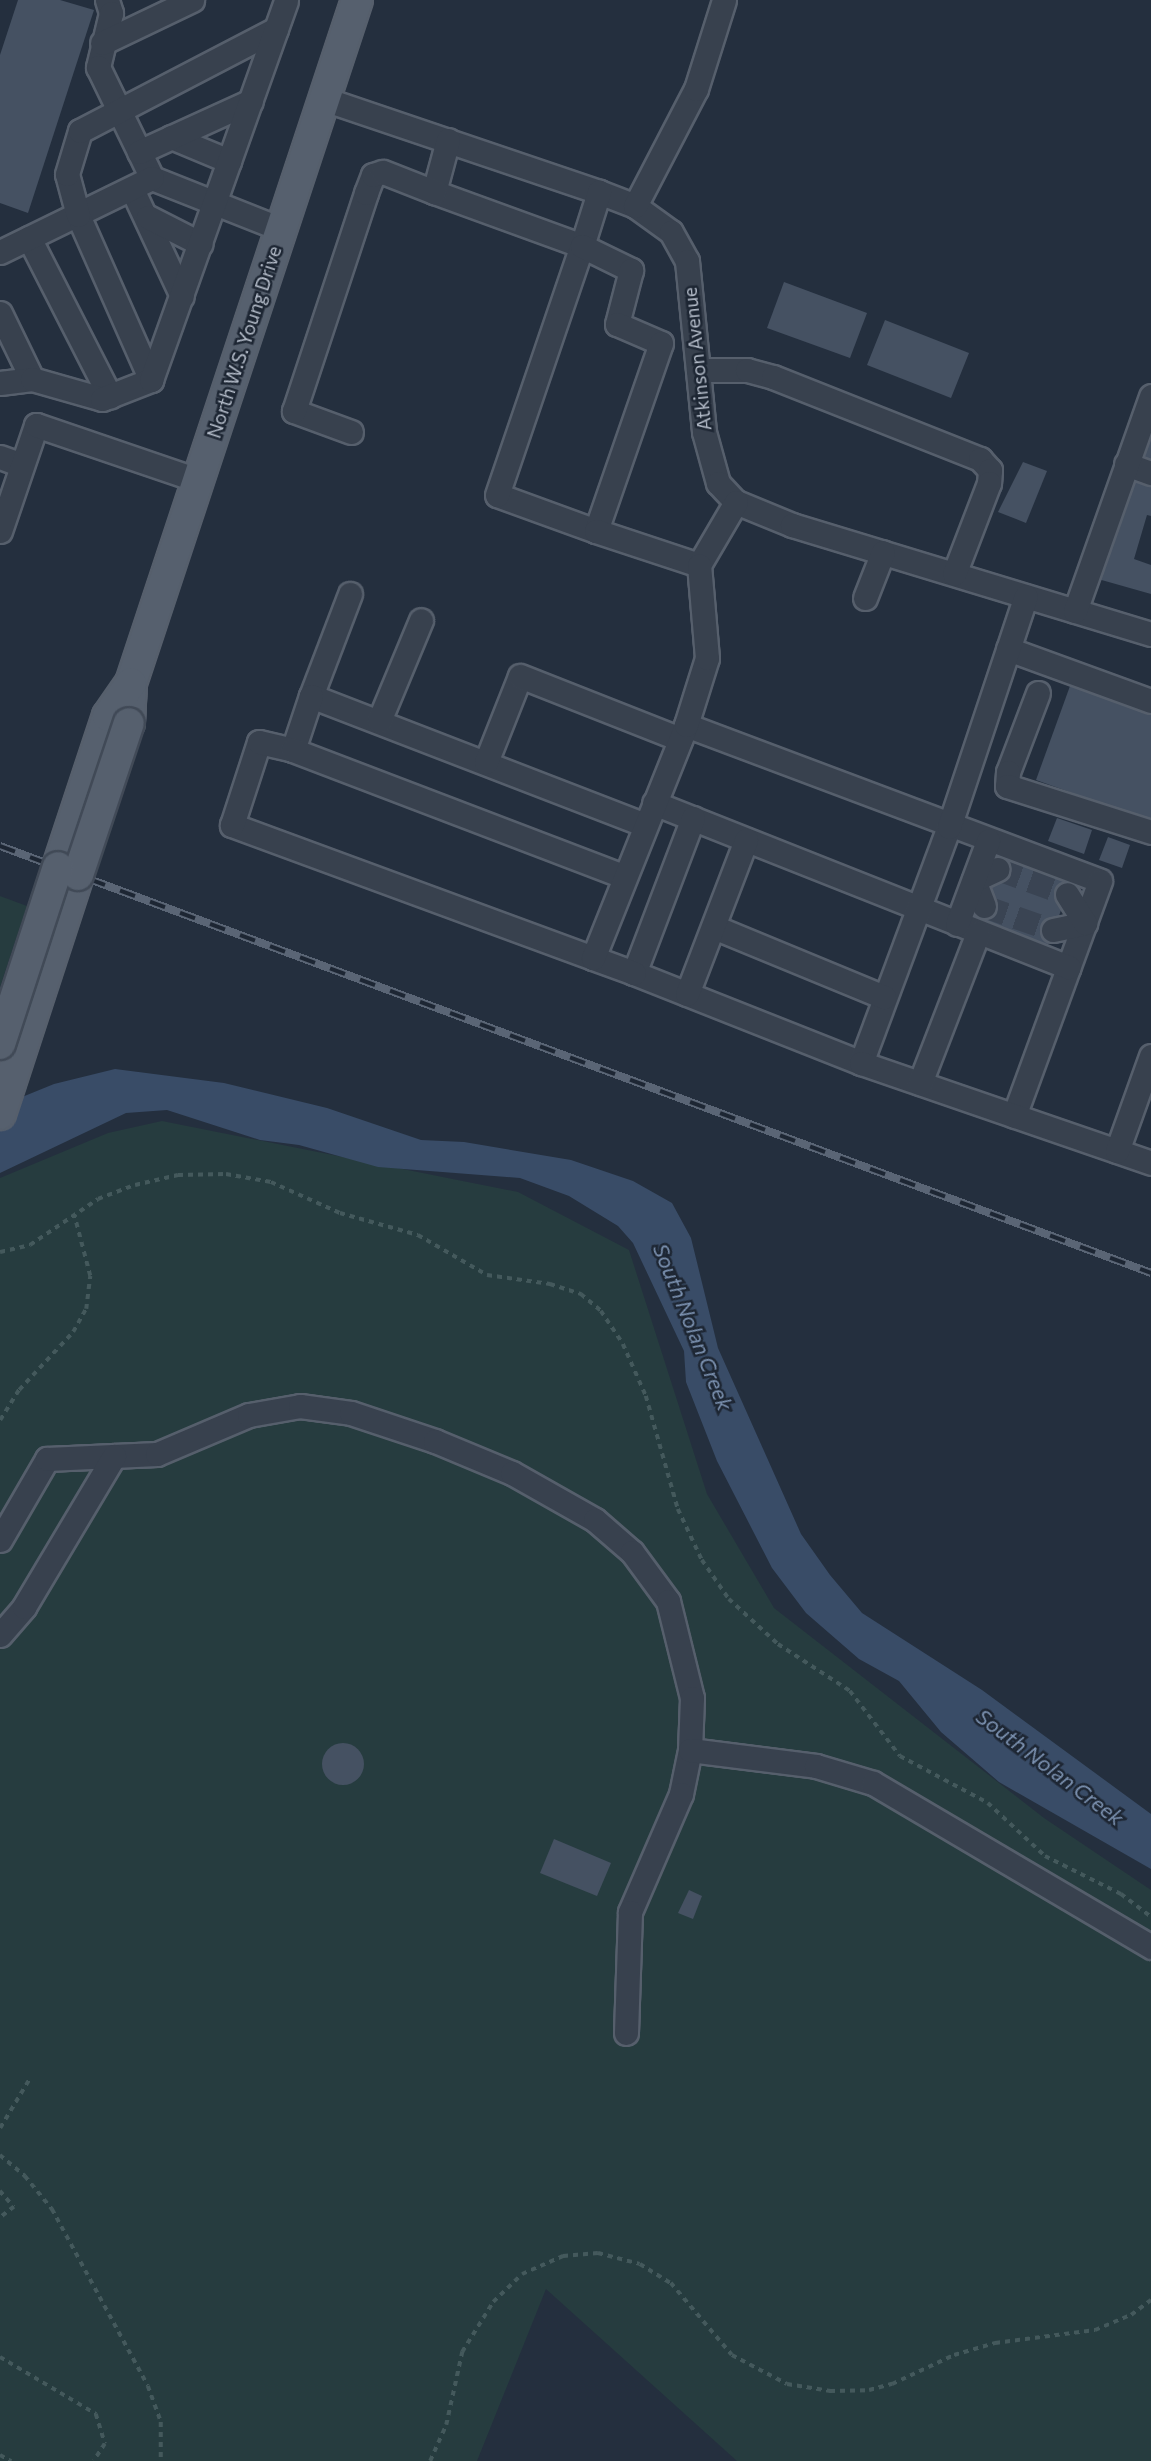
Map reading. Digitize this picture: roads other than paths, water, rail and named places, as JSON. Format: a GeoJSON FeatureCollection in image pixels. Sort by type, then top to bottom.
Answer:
{"type":"FeatureCollection","features":[{"type":"Feature","properties":{"kind":"main road","name":"North W.S. Young Drive"},"geometry":{"type":"LineString","coordinates":[[68,871],[356,0]]}},
{"type":"Feature","properties":{"kind":"main road"},"geometry":{"type":"LineString","coordinates":[[0,1044],[68,871]]}},
{"type":"Feature","properties":{"kind":"main road"},"geometry":{"type":"LineString","coordinates":[[0,1114],[68,871]]}},
{"type":"Feature","properties":{"kind":"street"},"geometry":{"type":"LineString","coordinates":[[108,0],[111,13],[98,67],[139,152],[148,217],[182,296]]}},
{"type":"Feature","properties":{"kind":"street"},"geometry":{"type":"LineString","coordinates":[[102,43],[192,0]]}},
{"type":"Feature","properties":{"kind":"street"},"geometry":{"type":"LineString","coordinates":[[0,383],[32,379],[102,399],[151,380],[286,0]]}},
{"type":"Feature","properties":{"kind":"street"},"geometry":{"type":"LineString","coordinates":[[635,206],[693,96],[724,0]]}},
{"type":"Feature","properties":{"kind":"street"},"geometry":{"type":"LineString","coordinates":[[151,380],[78,215],[67,174],[80,131],[117,108],[276,29]]}},
{"type":"Feature","properties":{"kind":"street","name":"Atkinson Avenue"},"geometry":{"type":"LineString","coordinates":[[324,99],[599,192],[635,206],[671,232],[687,261],[704,432],[718,483],[736,502]]}},
{"type":"Feature","properties":{"kind":"street"},"geometry":{"type":"LineString","coordinates":[[139,152],[251,101]]}},
{"type":"Feature","properties":{"kind":"street"},"geometry":{"type":"LineString","coordinates":[[171,137],[229,161]]}},
{"type":"Feature","properties":{"kind":"street"},"geometry":{"type":"LineString","coordinates":[[434,192],[448,140]]}},
{"type":"Feature","properties":{"kind":"street"},"geometry":{"type":"LineString","coordinates":[[351,432],[294,411],[366,193],[373,176],[383,172],[582,246],[631,270],[617,324],[661,343],[596,531]]}},
{"type":"Feature","properties":{"kind":"street"},"geometry":{"type":"LineString","coordinates":[[0,251],[142,184],[216,200],[281,229]]}},
{"type":"Feature","properties":{"kind":"street"},"geometry":{"type":"LineString","coordinates":[[599,192],[497,495],[699,565]]}},
{"type":"Feature","properties":{"kind":"street"},"geometry":{"type":"LineString","coordinates":[[148,217],[201,244]]}},
{"type":"Feature","properties":{"kind":"street"},"geometry":{"type":"LineString","coordinates":[[29,238],[110,396]]}},
{"type":"Feature","properties":{"kind":"street"},"geometry":{"type":"LineString","coordinates":[[0,313],[32,379]]}},
{"type":"Feature","properties":{"kind":"street"},"geometry":{"type":"LineString","coordinates":[[698,370],[747,370],[773,377],[980,460],[990,470],[989,484],[954,574]]}},
{"type":"Feature","properties":{"kind":"street"},"geometry":{"type":"LineString","coordinates":[[1075,611],[1151,396]]}},
{"type":"Feature","properties":{"kind":"street"},"geometry":{"type":"LineString","coordinates":[[0,531],[36,425],[198,480]]}},
{"type":"Feature","properties":{"kind":"street"},"geometry":{"type":"LineString","coordinates":[[0,457],[22,465]]}},
{"type":"Feature","properties":{"kind":"street"},"geometry":{"type":"LineString","coordinates":[[1126,464],[1151,473]]}},
{"type":"Feature","properties":{"kind":"street"},"geometry":{"type":"LineString","coordinates":[[593,958],[683,732],[707,658],[699,565],[736,502],[883,552],[1151,634]]}},
{"type":"Feature","properties":{"kind":"street"},"geometry":{"type":"LineString","coordinates":[[865,598],[883,552]]}},
{"type":"Feature","properties":{"kind":"street"},"geometry":{"type":"LineString","coordinates":[[293,750],[351,594]]}},
{"type":"Feature","properties":{"kind":"street"},"geometry":{"type":"LineString","coordinates":[[861,1063],[949,827],[1026,596]]}},
{"type":"Feature","properties":{"kind":"street"},"geometry":{"type":"LineString","coordinates":[[379,721],[421,620]]}},
{"type":"Feature","properties":{"kind":"street"},"geometry":{"type":"LineString","coordinates":[[1008,649],[1151,701]]}},
{"type":"Feature","properties":{"kind":"street"},"geometry":{"type":"LineString","coordinates":[[486,762],[520,677],[683,732],[1100,881],[1014,1116]]}},
{"type":"Feature","properties":{"kind":"street"},"geometry":{"type":"LineString","coordinates":[[1038,693],[1008,772],[1007,786],[1151,832]]}},
{"type":"Feature","properties":{"kind":"street"},"geometry":{"type":"LineString","coordinates":[[311,696],[645,825]]}},
{"type":"Feature","properties":{"kind":"street"},"geometry":{"type":"LineString","coordinates":[[625,877],[293,750],[259,742],[232,825],[634,973],[861,1063],[1151,1163]]}},
{"type":"Feature","properties":{"kind":"street"},"geometry":{"type":"LineString","coordinates":[[654,803],[967,929],[1069,967]]}},
{"type":"Feature","properties":{"kind":"street"},"geometry":{"type":"LineString","coordinates":[[634,973],[693,818]]}},
{"type":"Feature","properties":{"kind":"street"},"geometry":{"type":"LineString","coordinates":[[687,994],[746,840]]}},
{"type":"Feature","properties":{"kind":"street"},"geometry":{"type":"LineString","coordinates":[[920,1083],[967,929],[974,880],[988,841]]}},
{"type":"Feature","properties":{"kind":"street"},"geometry":{"type":"LineString","coordinates":[[974,880],[998,869]]}},
{"type":"Feature","properties":{"kind":"street"},"geometry":{"type":"LineString","coordinates":[[974,880],[984,906]]}},
{"type":"Feature","properties":{"kind":"street"},"geometry":{"type":"LineString","coordinates":[[1067,894],[1085,923]]}},
{"type":"Feature","properties":{"kind":"street"},"geometry":{"type":"LineString","coordinates":[[1054,930],[1085,923]]}},
{"type":"Feature","properties":{"kind":"street"},"geometry":{"type":"LineString","coordinates":[[714,927],[884,997]]}},
{"type":"Feature","properties":{"kind":"street"},"geometry":{"type":"LineString","coordinates":[[1117,1151],[1151,1056]]}},
{"type":"Feature","properties":{"kind":"street"},"geometry":{"type":"LineString","coordinates":[[0,1540],[47,1459],[166,1451],[265,1410],[315,1406],[398,1427],[542,1488],[613,1535],[668,1601],[689,1674],[690,1750],[675,1812],[630,1912],[626,2033]]}},
{"type":"Feature","properties":{"kind":"street"},"geometry":{"type":"LineString","coordinates":[[0,1634],[24,1606],[114,1456]]}},
{"type":"Feature","properties":{"kind":"street"},"geometry":{"type":"LineString","coordinates":[[690,1750],[816,1766],[873,1783],[1151,1947]]}},
{"type":"Feature","properties":{"kind":"water","name":"South Nolan Creek"},"geometry":{"type":"Polygon","coordinates":[[[115,1069],[224,1083],[327,1108],[421,1140],[464,1142],[571,1160],[633,1181],[672,1203],[691,1238],[718,1348],[801,1534],[830,1575],[862,1613],[982,1690],[1151,1814],[1151,1869],[999,1782],[941,1732],[899,1681],[859,1659],[806,1613],[772,1568],[717,1461],[686,1382],[684,1351],[633,1243],[618,1226],[569,1196],[520,1178],[378,1167],[299,1145],[260,1140],[167,1110],[126,1113],[0,1173],[0,1106],[54,1084],[115,1069]]]}},
{"type":"Feature","properties":{"kind":"tunnel"},"geometry":{"type":"LineString","coordinates":[[998,869],[1067,894]]}},
{"type":"Feature","properties":{"kind":"tunnel"},"geometry":{"type":"LineString","coordinates":[[984,906],[1053,930]]}},
{"type":"Feature","properties":{"kind":"railway"},"geometry":{"type":"LineString","coordinates":[[0,846],[1151,1273]]}}]}
